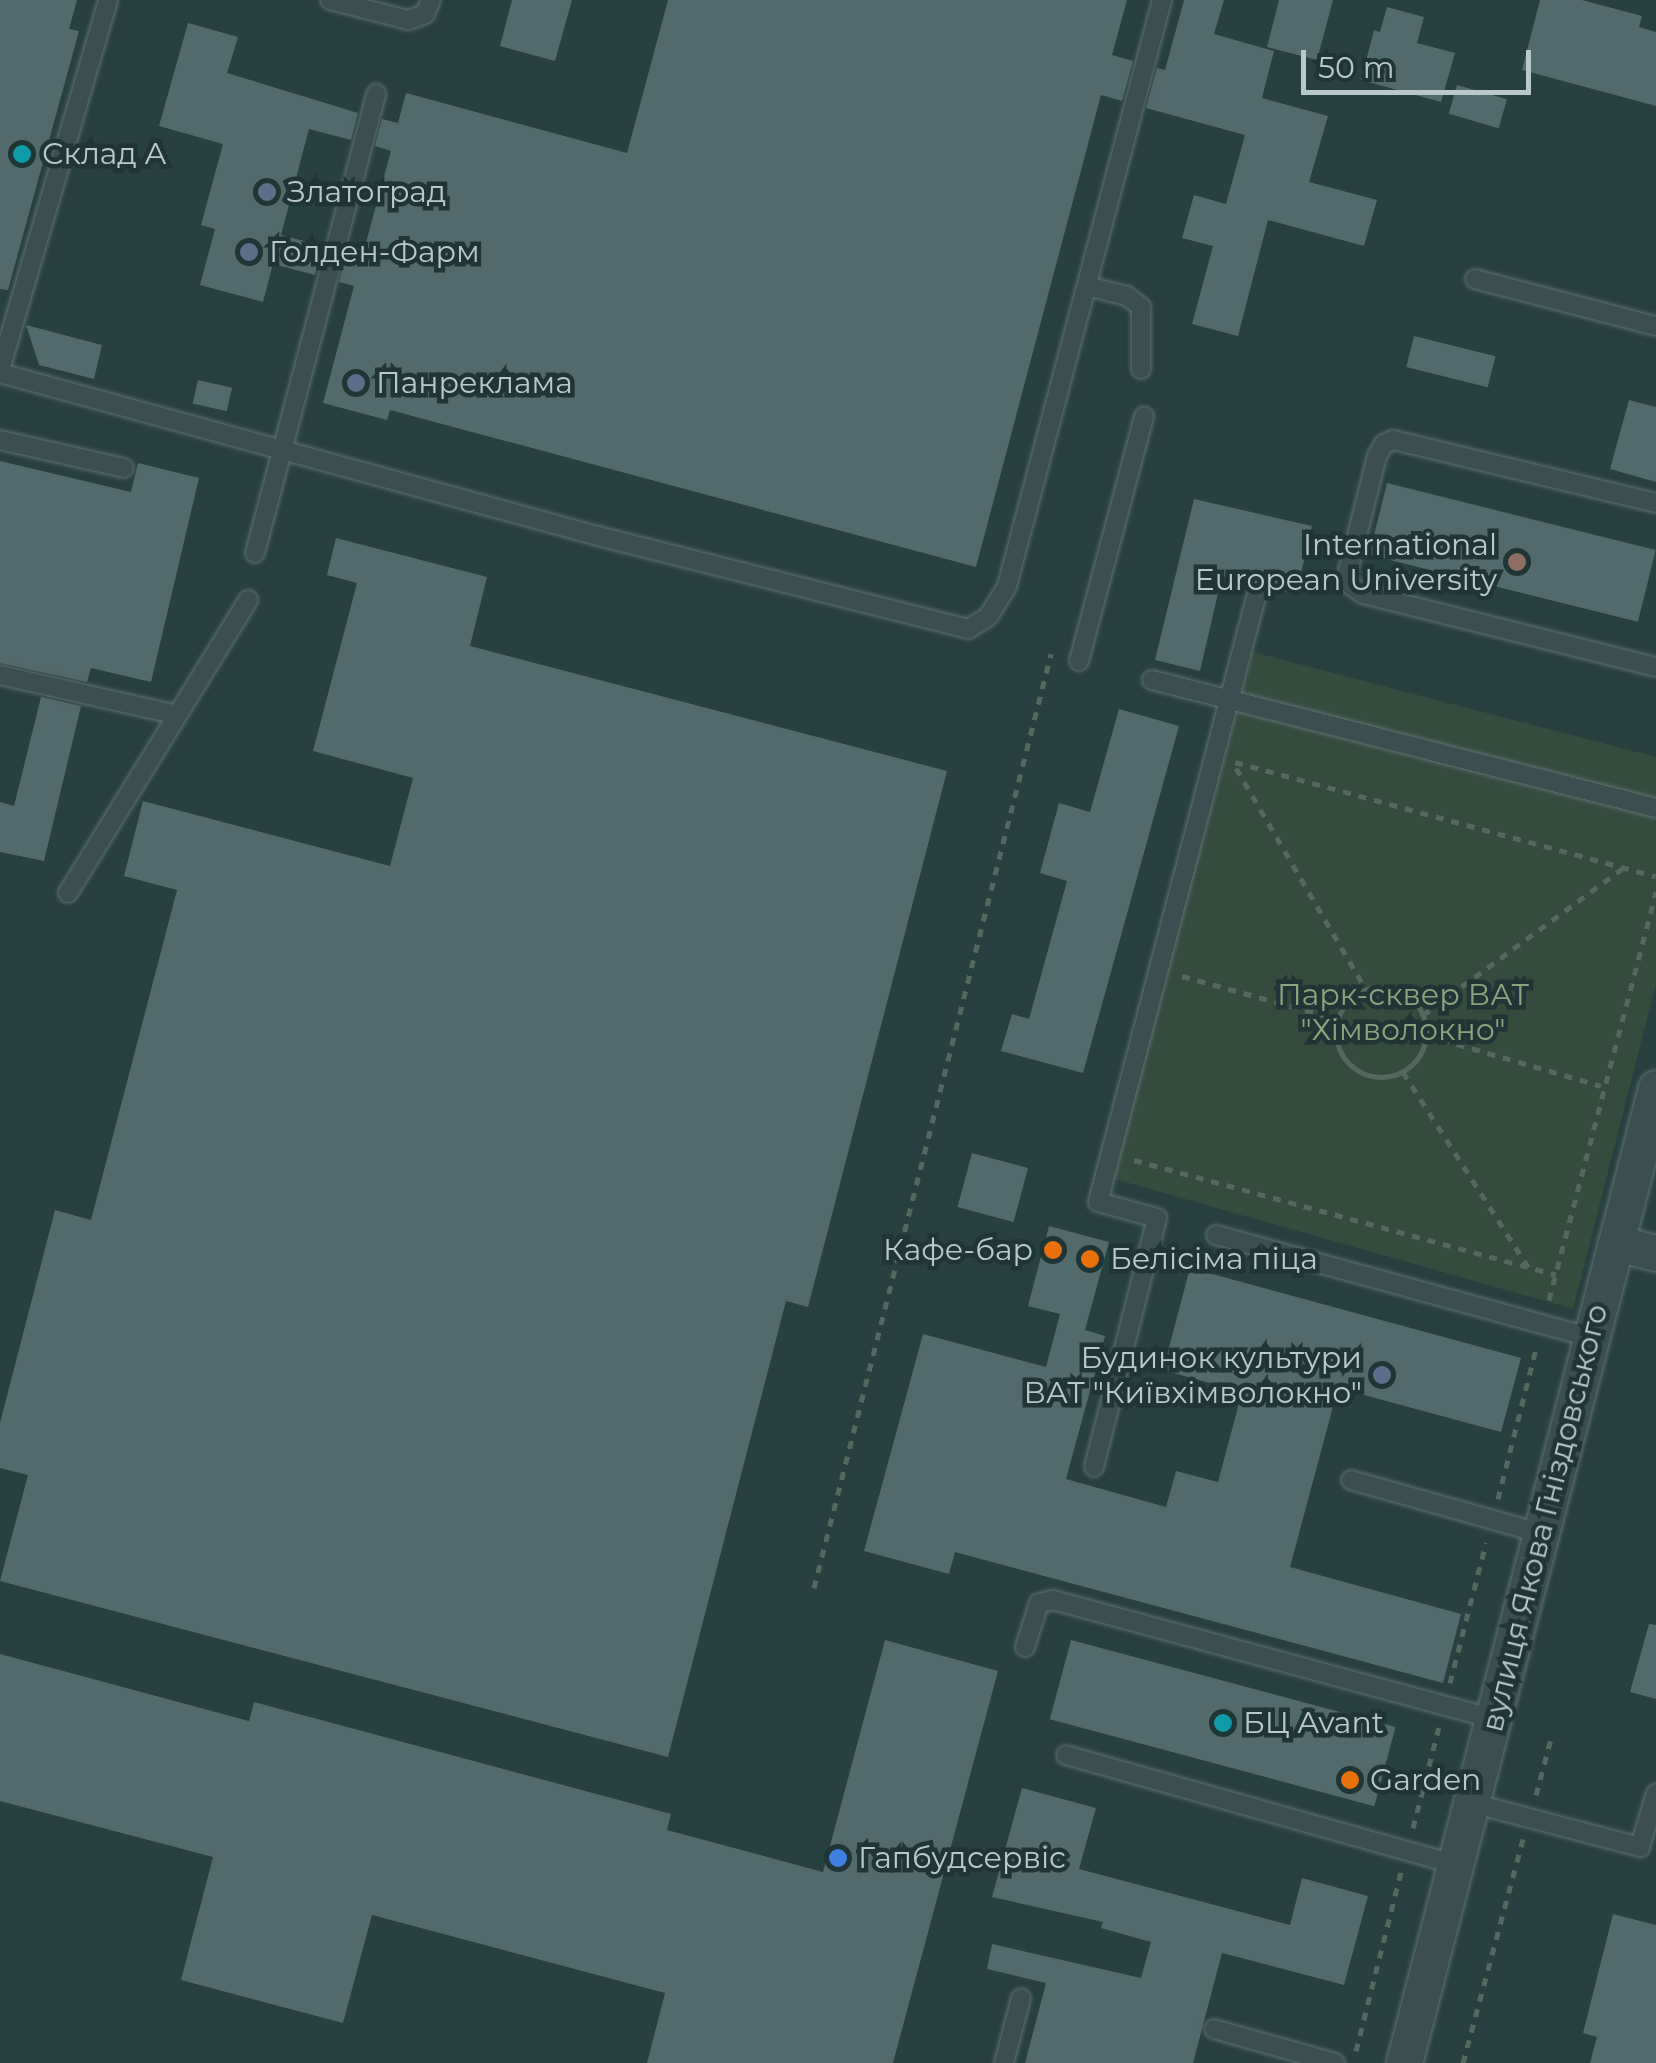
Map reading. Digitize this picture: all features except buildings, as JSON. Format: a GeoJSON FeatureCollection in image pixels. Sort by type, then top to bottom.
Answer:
{"type":"FeatureCollection","features":[{"type":"Feature","properties":{"kind":"street","name":"вулиця Якова Гніздовського"},"geometry":{"type":"LineString","coordinates":[[1404,2063],[1655,1097]]}},
{"type":"Feature","properties":{"kind":"street"},"geometry":{"type":"LineString","coordinates":[[1616,1243],[1656,1253]]}},
{"type":"Feature","properties":{"kind":"lane"},"geometry":{"type":"LineString","coordinates":[[108,0],[0,372],[617,541],[968,629],[988,617],[1007,586],[1162,0]]}},
{"type":"Feature","properties":{"kind":"lane"},"geometry":{"type":"LineString","coordinates":[[330,0],[408,20],[425,14],[431,0]]}},
{"type":"Feature","properties":{"kind":"lane"},"geometry":{"type":"LineString","coordinates":[[254,553],[376,94]]}},
{"type":"Feature","properties":{"kind":"lane"},"geometry":{"type":"LineString","coordinates":[[1475,279],[1656,326]]}},
{"type":"Feature","properties":{"kind":"lane"},"geometry":{"type":"LineString","coordinates":[[1087,286],[1127,296],[1142,307],[1142,369]]}},
{"type":"Feature","properties":{"kind":"lane"},"geometry":{"type":"LineString","coordinates":[[1078,660],[1144,416]]}},
{"type":"Feature","properties":{"kind":"lane"},"geometry":{"type":"LineString","coordinates":[[0,440],[124,468]]}},
{"type":"Feature","properties":{"kind":"lane"},"geometry":{"type":"LineString","coordinates":[[1656,503],[1394,440],[1384,444],[1377,456],[1347,575],[1348,584],[1363,594],[1656,667]]}},
{"type":"Feature","properties":{"kind":"lane"},"geometry":{"type":"LineString","coordinates":[[1094,1467],[1157,1218],[1098,1202],[1256,598]]}},
{"type":"Feature","properties":{"kind":"lane"},"geometry":{"type":"LineString","coordinates":[[68,893],[248,600]]}},
{"type":"Feature","properties":{"kind":"lane"},"geometry":{"type":"LineString","coordinates":[[0,675],[177,715]]}},
{"type":"Feature","properties":{"kind":"lane"},"geometry":{"type":"LineString","coordinates":[[1152,680],[1656,808]]}},
{"type":"Feature","properties":{"kind":"lane"},"geometry":{"type":"LineString","coordinates":[[1216,1234],[1592,1338]]}},
{"type":"Feature","properties":{"kind":"lane"},"geometry":{"type":"LineString","coordinates":[[1352,1480],[1543,1534]]}},
{"type":"Feature","properties":{"kind":"lane"},"geometry":{"type":"LineString","coordinates":[[1024,1646],[1039,1604],[1053,1600],[1494,1719]]}},
{"type":"Feature","properties":{"kind":"lane"},"geometry":{"type":"LineString","coordinates":[[1066,1755],[1457,1865]]}},
{"type":"Feature","properties":{"kind":"lane"},"geometry":{"type":"LineString","coordinates":[[1472,1803],[1640,1847],[1656,1793]]}},
{"type":"Feature","properties":{"kind":"lane"},"geometry":{"type":"LineString","coordinates":[[1004,2063],[1021,1998]]}},
{"type":"Feature","properties":{"kind":"lane"},"geometry":{"type":"LineString","coordinates":[[1214,2029],[1335,2063]]}},
{"type":"Feature","properties":{"kind":"path"},"geometry":{"type":"LineString","coordinates":[[814,1588],[1051,654]]}},
{"type":"Feature","properties":{"kind":"path"},"geometry":{"type":"LineString","coordinates":[[1228,779],[1232,762]]}},
{"type":"Feature","properties":{"kind":"path"},"geometry":{"type":"LineString","coordinates":[[1232,762],[1656,876]]}},
{"type":"Feature","properties":{"kind":"path"},"geometry":{"type":"LineString","coordinates":[[1232,762],[1366,990]]}},
{"type":"Feature","properties":{"kind":"path"},"geometry":{"type":"LineString","coordinates":[[1423,1015],[1624,868]]}},
{"type":"Feature","properties":{"kind":"path"},"geometry":{"type":"LineString","coordinates":[[1494,1514],[1602,1087],[1656,892]]}},
{"type":"Feature","properties":{"kind":"path"},"geometry":{"type":"LineString","coordinates":[[1178,975],[1338,1019]]}},
{"type":"Feature","properties":{"kind":"path"},"geometry":{"type":"LineString","coordinates":[[1394,989],[1406,995],[1423,1015],[1423,1050],[1402,1072],[1373,1076],[1347,1062],[1339,1049],[1338,1019],[1344,1006],[1366,990],[1394,989]]}},
{"type":"Feature","properties":{"kind":"path"},"geometry":{"type":"LineString","coordinates":[[1426,1035],[1602,1087]]}},
{"type":"Feature","properties":{"kind":"path"},"geometry":{"type":"LineString","coordinates":[[1402,1072],[1528,1268]]}},
{"type":"Feature","properties":{"kind":"path"},"geometry":{"type":"LineString","coordinates":[[1136,1141],[1131,1160],[1556,1275]]}},
{"type":"Feature","properties":{"kind":"path"},"geometry":{"type":"LineString","coordinates":[[1450,1684],[1489,1533]]}},
{"type":"Feature","properties":{"kind":"path"},"geometry":{"type":"LineString","coordinates":[[1411,1836],[1440,1722]]}},
{"type":"Feature","properties":{"kind":"path"},"geometry":{"type":"LineString","coordinates":[[1462,2063],[1552,1735]]}},
{"type":"Feature","properties":{"kind":"path"},"geometry":{"type":"LineString","coordinates":[[1352,2063],[1406,1855]]}},
{"type":"Feature","properties":{"kind":"green space","name":"Парк-сквер ВАТ \"Хімволокно\""},"geometry":{"type":"Polygon","coordinates":[[[1253,652],[1656,757],[1656,984],[1573,1309],[1111,1178],[1253,652]]]}},
{"type":"Feature","properties":{"kind":"place","name":"Склад A"},"geometry":{"type":"Point","coordinates":[22,154]}},
{"type":"Feature","properties":{"kind":"place","name":"Златоград"},"geometry":{"type":"Point","coordinates":[267,192]}},
{"type":"Feature","properties":{"kind":"place","name":"Голден-Фарм"},"geometry":{"type":"Point","coordinates":[249,252]}},
{"type":"Feature","properties":{"kind":"place","name":"Панреклама"},"geometry":{"type":"Point","coordinates":[356,383]}},
{"type":"Feature","properties":{"kind":"place","name":"International European University"},"geometry":{"type":"Point","coordinates":[1517,562]}},
{"type":"Feature","properties":{"kind":"place","name":"Кафе-бар"},"geometry":{"type":"Point","coordinates":[1053,1250]}},
{"type":"Feature","properties":{"kind":"place","name":"Белісіма піца"},"geometry":{"type":"Point","coordinates":[1090,1259]}},
{"type":"Feature","properties":{"kind":"place","name":"Будинок культури ВАТ \"Київхімволокно\""},"geometry":{"type":"Point","coordinates":[1382,1375]}},
{"type":"Feature","properties":{"kind":"place","name":"БЦ Avant"},"geometry":{"type":"Point","coordinates":[1223,1723]}},
{"type":"Feature","properties":{"kind":"place","name":"Garden"},"geometry":{"type":"Point","coordinates":[1350,1780]}},
{"type":"Feature","properties":{"kind":"place","name":"Гапбудсервіс"},"geometry":{"type":"Point","coordinates":[838,1858]}}]}
